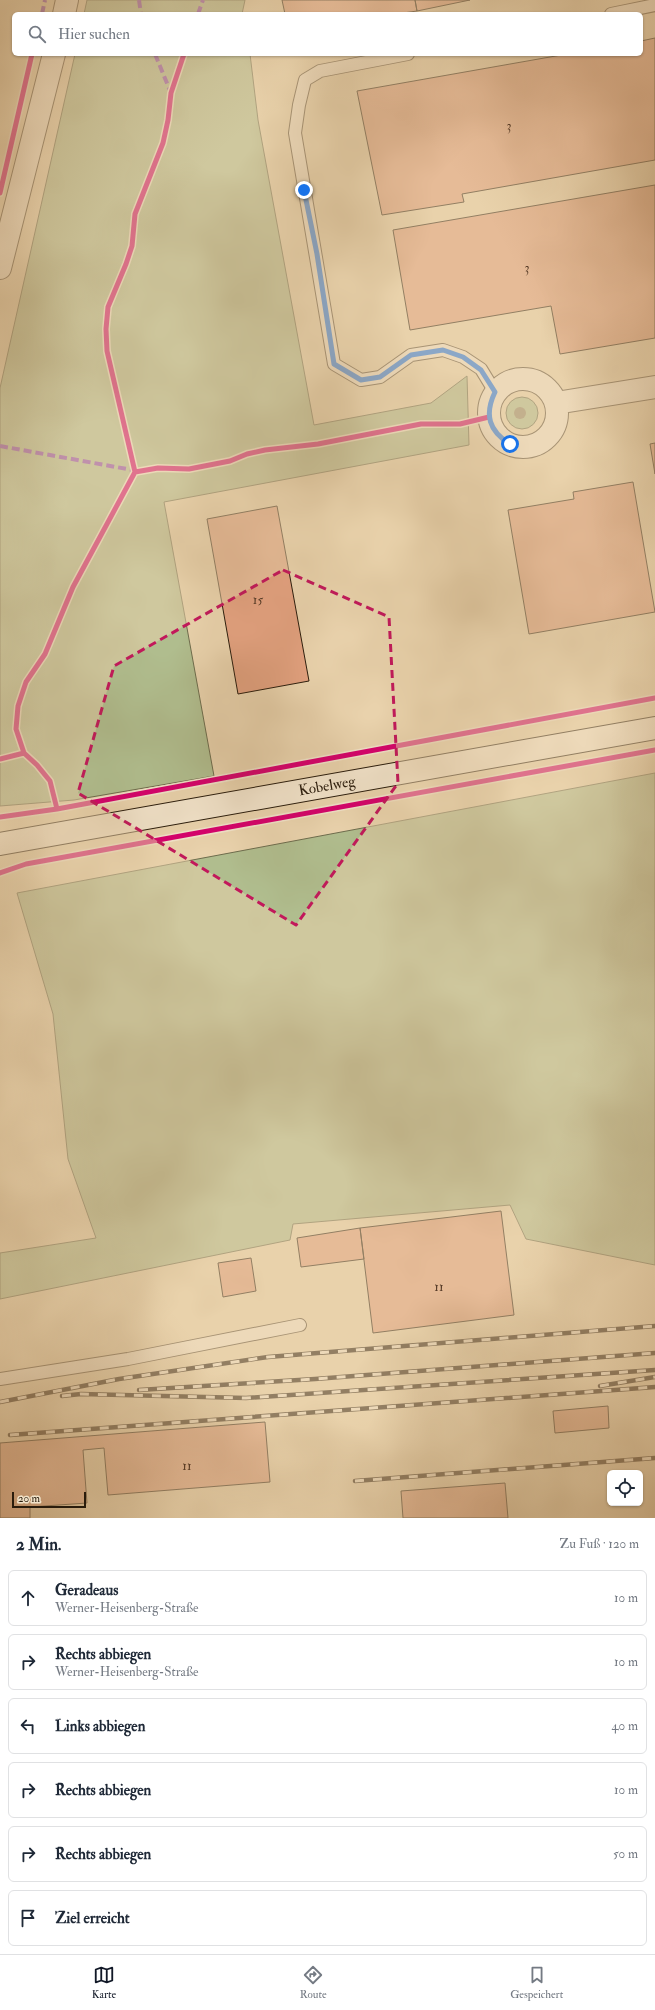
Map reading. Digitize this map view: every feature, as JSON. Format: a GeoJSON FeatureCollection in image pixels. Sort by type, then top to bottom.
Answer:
{"type":"FeatureCollection","features":[{"type":"Feature","properties":{"kind":"main road"},"geometry":{"type":"LineString","coordinates":[[64,12],[67,0]]}},
{"type":"Feature","properties":{"kind":"main road"},"geometry":{"type":"LineString","coordinates":[[1,256],[53,56]]}},
{"type":"Feature","properties":{"kind":"main road"},"geometry":{"type":"LineString","coordinates":[[516,379],[529,379],[541,384],[550,392],[556,403],[557,416],[553,428],[546,438],[535,444],[523,447],[510,444],[500,438],[492,428],[489,417],[490,403],[495,392],[505,384],[516,379]]}},
{"type":"Feature","properties":{"kind":"main road"},"geometry":{"type":"LineString","coordinates":[[556,403],[655,387]]}},
{"type":"Feature","properties":{"kind":"main road","name":"Kobelweg"},"geometry":{"type":"LineString","coordinates":[[0,844],[655,728]]}},
{"type":"Feature","properties":{"kind":"lane"},"geometry":{"type":"LineString","coordinates":[[621,12],[655,5]]}},
{"type":"Feature","properties":{"kind":"lane"},"geometry":{"type":"LineString","coordinates":[[398,56],[320,71],[305,80],[299,105],[295,133],[334,364],[361,380],[380,377],[411,355],[443,350],[463,357],[481,370],[495,392]]}},
{"type":"Feature","properties":{"kind":"lane"},"geometry":{"type":"LineString","coordinates":[[0,1379],[128,1359],[300,1325]]}},
{"type":"Feature","properties":{"kind":"highlighted area"},"geometry":{"type":"Polygon","coordinates":[[[283,570],[389,617],[398,783],[296,925],[201,869],[78,793],[114,666],[283,570]]]}},
{"type":"Feature","properties":{"kind":"green space"},"geometry":{"type":"Polygon","coordinates":[[[87,0],[245,0],[242,12],[84,12],[87,0]]]}},
{"type":"Feature","properties":{"kind":"green space"},"geometry":{"type":"Polygon","coordinates":[[[75,56],[250,56],[258,120],[314,425],[431,403],[467,376],[469,445],[164,502],[214,776],[74,800],[0,806],[0,388],[75,56]]]}},
{"type":"Feature","properties":{"kind":"green space"},"geometry":{"type":"Polygon","coordinates":[[[522,397],[533,402],[538,413],[533,424],[522,429],[511,424],[506,413],[511,402],[522,397]]]}},
{"type":"Feature","properties":{"kind":"green space"},"geometry":{"type":"Polygon","coordinates":[[[655,773],[655,1265],[526,1239],[510,1205],[293,1224],[290,1240],[0,1299],[0,1253],[96,1238],[68,1159],[53,1014],[17,893],[655,773]]]}},
{"type":"Feature","properties":{"kind":"building"},"geometry":{"type":"Polygon","coordinates":[[[282,0],[415,0],[417,11],[410,12],[285,12],[282,0]]]}},
{"type":"Feature","properties":{"kind":"building"},"geometry":{"type":"Polygon","coordinates":[[[415,0],[470,0],[417,11],[415,0]]]}},
{"type":"Feature","properties":{"kind":"building"},"geometry":{"type":"Polygon","coordinates":[[[655,38],[655,160],[462,194],[464,202],[382,215],[357,91],[556,56],[643,56],[643,41],[655,38]]]}},
{"type":"Feature","properties":{"kind":"building"},"geometry":{"type":"Polygon","coordinates":[[[655,185],[655,338],[560,354],[551,306],[410,330],[393,230],[655,185]]]}},
{"type":"Feature","properties":{"kind":"building"},"geometry":{"type":"Polygon","coordinates":[[[655,443],[655,474],[650,444],[655,443]]]}},
{"type":"Feature","properties":{"kind":"building"},"geometry":{"type":"Polygon","coordinates":[[[633,482],[655,612],[529,634],[508,510],[574,499],[573,492],[633,482]]]}},
{"type":"Feature","properties":{"kind":"building"},"geometry":{"type":"Polygon","coordinates":[[[277,506],[309,681],[238,694],[207,519],[277,506]]]}},
{"type":"Feature","properties":{"kind":"building"},"geometry":{"type":"Polygon","coordinates":[[[501,1211],[514,1315],[373,1333],[360,1228],[501,1211]]]}},
{"type":"Feature","properties":{"kind":"building"},"geometry":{"type":"Polygon","coordinates":[[[360,1228],[364,1259],[301,1267],[297,1238],[360,1228]]]}},
{"type":"Feature","properties":{"kind":"building"},"geometry":{"type":"Polygon","coordinates":[[[251,1258],[256,1291],[223,1297],[218,1263],[251,1258]]]}},
{"type":"Feature","properties":{"kind":"building"},"geometry":{"type":"Polygon","coordinates":[[[608,1406],[609,1428],[555,1433],[553,1411],[608,1406]]]}},
{"type":"Feature","properties":{"kind":"building"},"geometry":{"type":"Polygon","coordinates":[[[265,1422],[270,1482],[108,1495],[104,1448],[83,1450],[87,1503],[30,1507],[30,1518],[0,1518],[0,1443],[265,1422]]]}},
{"type":"Feature","properties":{"kind":"building"},"geometry":{"type":"Polygon","coordinates":[[[505,1483],[508,1518],[403,1518],[401,1491],[505,1483]]]}},
{"type":"Feature","properties":{"kind":"railway"},"geometry":{"type":"LineString","coordinates":[[0,1402],[119,1379],[268,1357],[655,1326]]}},
{"type":"Feature","properties":{"kind":"railway"},"geometry":{"type":"LineString","coordinates":[[139,1390],[315,1379],[655,1353]]}},
{"type":"Feature","properties":{"kind":"railway"},"geometry":{"type":"LineString","coordinates":[[62,1396],[81,1394],[246,1398],[655,1370]]}},
{"type":"Feature","properties":{"kind":"railway"},"geometry":{"type":"LineString","coordinates":[[600,1386],[655,1377]]}},
{"type":"Feature","properties":{"kind":"railway"},"geometry":{"type":"LineString","coordinates":[[10,1435],[655,1387]]}},
{"type":"Feature","properties":{"kind":"railway"},"geometry":{"type":"LineString","coordinates":[[355,1481],[655,1458]]}},
{"type":"Feature","properties":{"kind":"marked path"},"geometry":{"type":"LineString","coordinates":[[42,12],[45,0]]}},
{"type":"Feature","properties":{"kind":"marked path"},"geometry":{"type":"LineString","coordinates":[[139,0],[141,12]]}},
{"type":"Feature","properties":{"kind":"marked path"},"geometry":{"type":"LineString","coordinates":[[199,12],[203,0]]}},
{"type":"Feature","properties":{"kind":"marked path"},"geometry":{"type":"LineString","coordinates":[[156,56],[171,93]]}},
{"type":"Feature","properties":{"kind":"marked path"},"geometry":{"type":"LineString","coordinates":[[0,446],[138,471]]}},
{"type":"Feature","properties":{"kind":"cycle path"},"geometry":{"type":"LineString","coordinates":[[0,193],[32,56]]}},
{"type":"Feature","properties":{"kind":"cycle path"},"geometry":{"type":"LineString","coordinates":[[0,759],[24,753],[16,729],[18,706],[26,682],[45,654],[73,587],[135,472],[107,351],[106,329],[108,307],[132,246],[135,214],[163,143],[168,120],[171,93],[183,56]]}},
{"type":"Feature","properties":{"kind":"cycle path"},"geometry":{"type":"LineString","coordinates":[[135,472],[158,468],[189,469],[230,461],[247,454],[265,450],[318,444],[421,424],[460,424],[489,417]]}},
{"type":"Feature","properties":{"kind":"cycle path"},"geometry":{"type":"LineString","coordinates":[[0,817],[57,809],[655,698]]}},
{"type":"Feature","properties":{"kind":"cycle path"},"geometry":{"type":"LineString","coordinates":[[0,873],[26,864],[655,750]]}},
{"type":"Feature","properties":{"kind":"cycle path"},"geometry":{"type":"LineString","coordinates":[[24,753],[37,765],[50,781],[57,809]]}},
{"type":"Feature","properties":{"kind":"route"},"geometry":{"type":"LineString","coordinates":[[304,190],[317,254],[334,364],[361,380],[380,377],[411,355],[443,350],[463,357],[481,370],[495,392],[490,403],[489,417],[492,428],[500,438],[510,444]]}}]}
